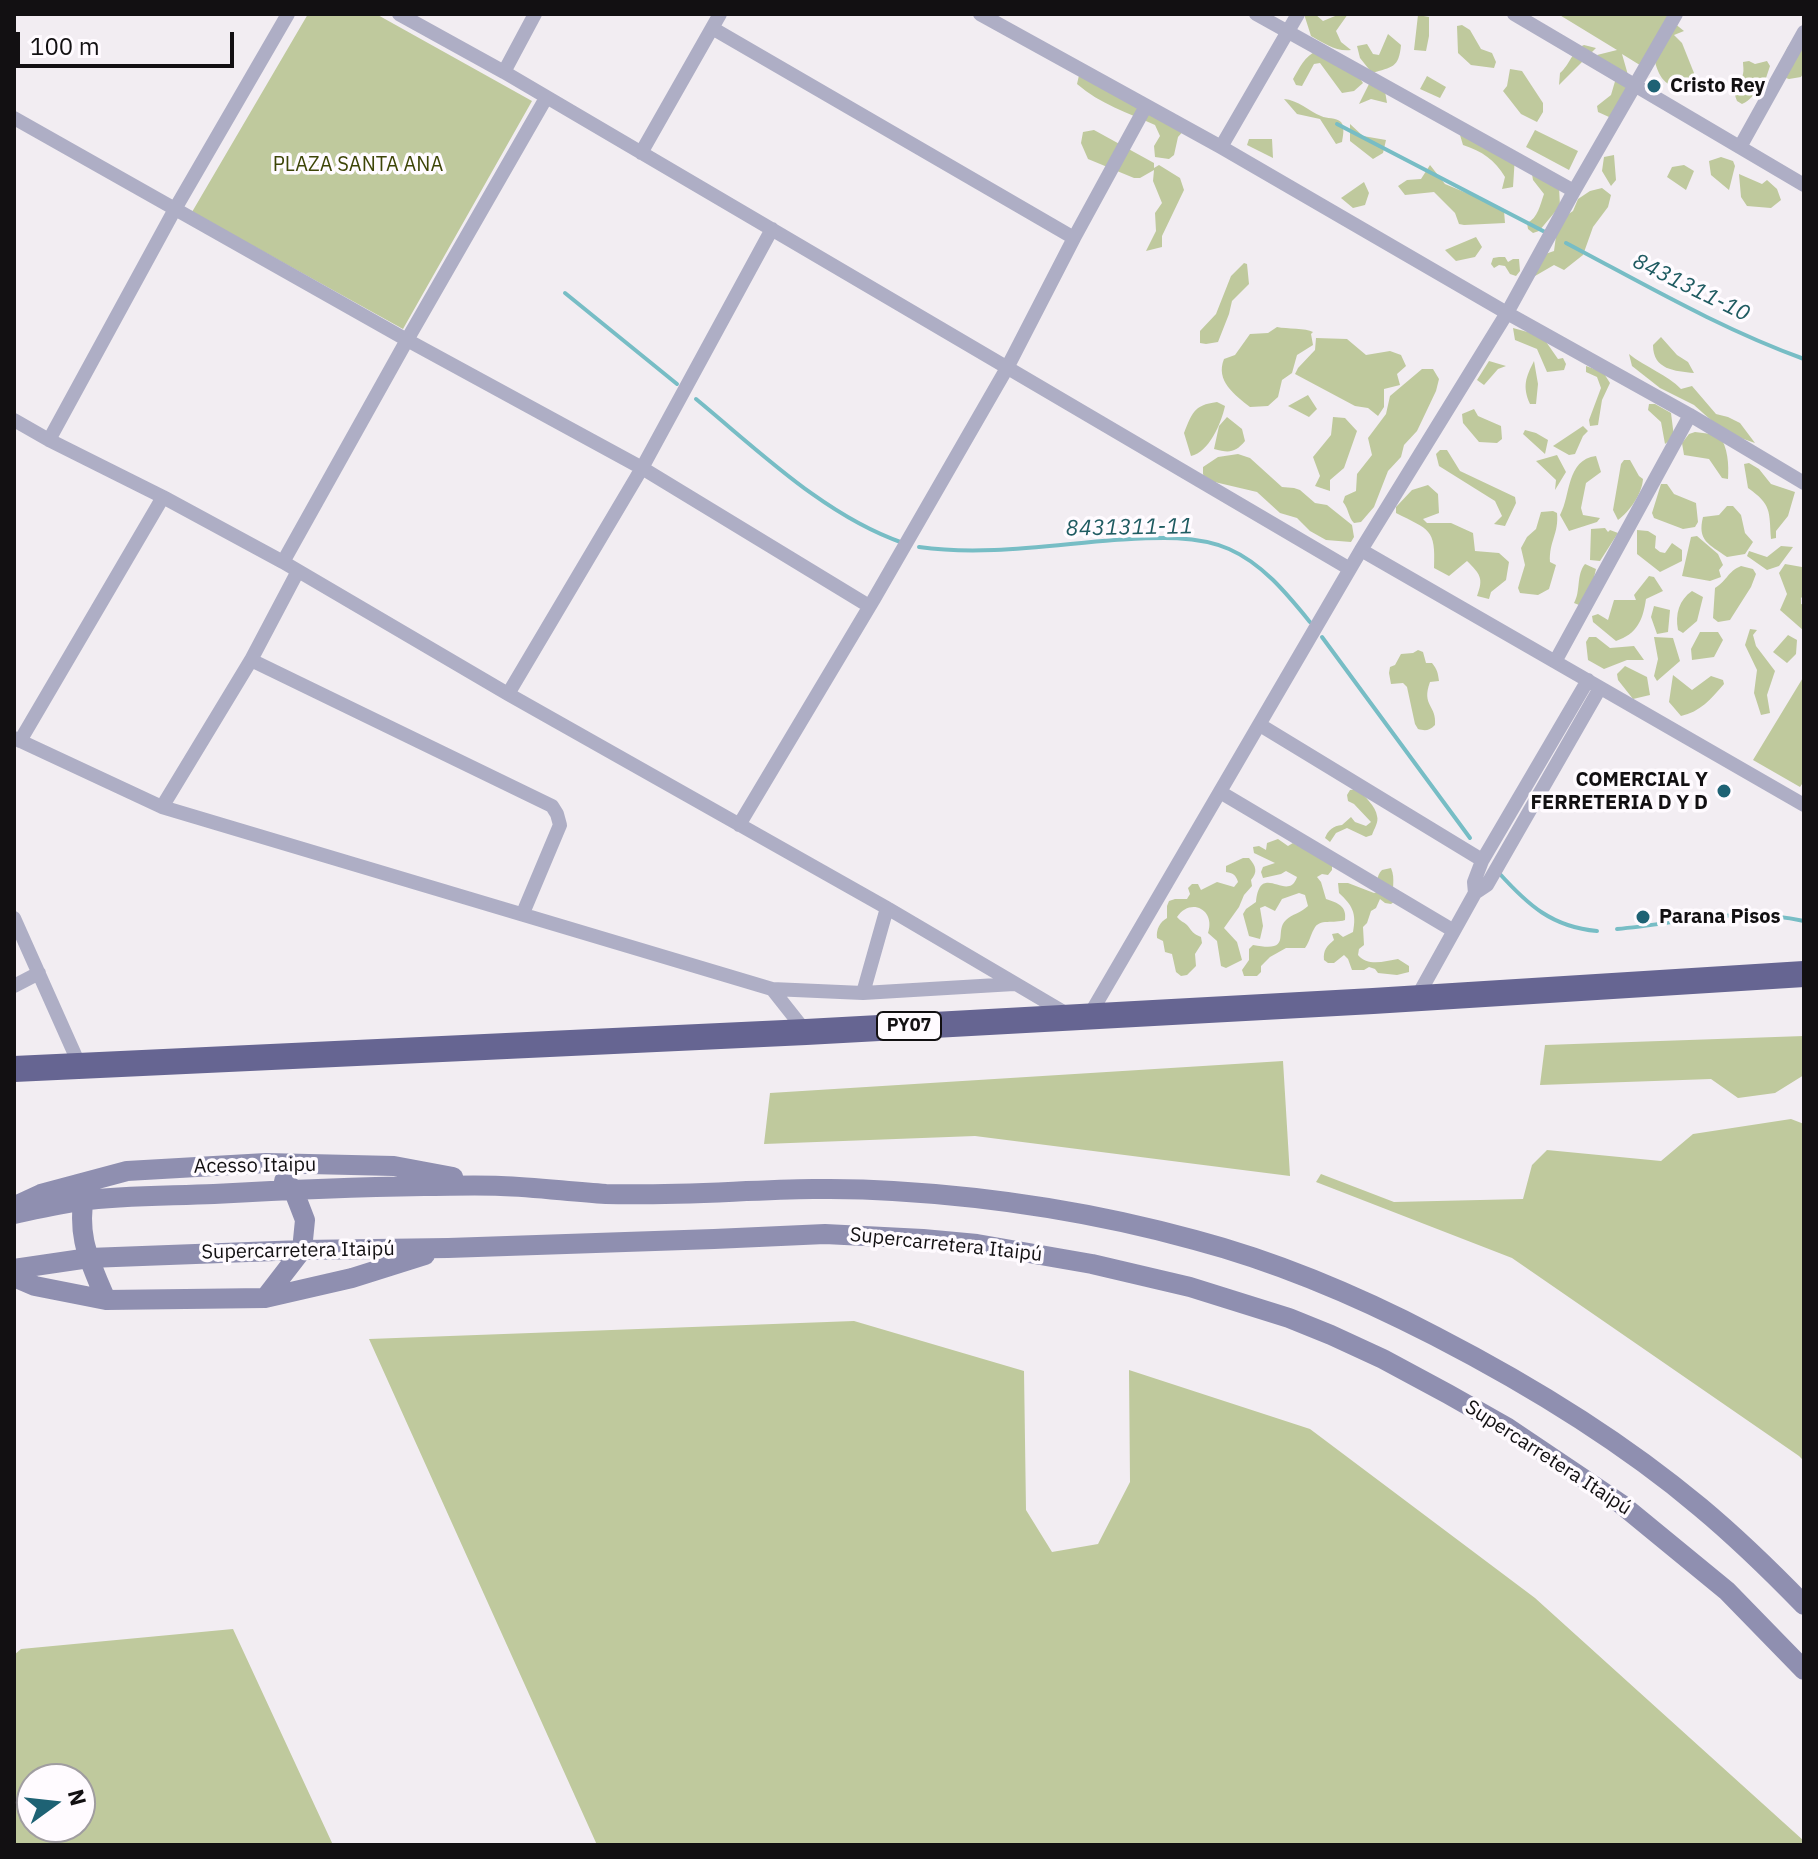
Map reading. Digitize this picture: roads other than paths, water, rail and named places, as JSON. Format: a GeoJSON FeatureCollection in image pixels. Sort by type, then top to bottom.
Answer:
{"type":"FeatureCollection","features":[{"type":"Feature","properties":{"kind":"highway","name":"PY07"},"geometry":{"type":"LineString","coordinates":[[14,1069],[806,1032],[1416,999],[1804,974]]}},
{"type":"Feature","properties":{"kind":"street"},"geometry":{"type":"LineString","coordinates":[[49,440],[175,209],[288,14]]}},
{"type":"Feature","properties":{"kind":"street"},"geometry":{"type":"LineString","coordinates":[[399,14],[504,72],[1350,569]]}},
{"type":"Feature","properties":{"kind":"street"},"geometry":{"type":"LineString","coordinates":[[504,72],[535,14]]}},
{"type":"Feature","properties":{"kind":"street"},"geometry":{"type":"LineString","coordinates":[[641,153],[720,14]]}},
{"type":"Feature","properties":{"kind":"street"},"geometry":{"type":"LineString","coordinates":[[980,14],[1221,147],[1804,483]]}},
{"type":"Feature","properties":{"kind":"street"},"geometry":{"type":"LineString","coordinates":[[1256,14],[1574,191]]}},
{"type":"Feature","properties":{"kind":"street"},"geometry":{"type":"LineString","coordinates":[[1221,147],[1298,14]]}},
{"type":"Feature","properties":{"kind":"street"},"geometry":{"type":"LineString","coordinates":[[1514,14],[1804,185]]}},
{"type":"Feature","properties":{"kind":"street"},"geometry":{"type":"LineString","coordinates":[[14,420],[283,562],[1015,984],[1080,1016],[1220,792],[1361,550],[1507,313],[1676,14]]}},
{"type":"Feature","properties":{"kind":"street"},"geometry":{"type":"LineString","coordinates":[[712,28],[1074,238]]}},
{"type":"Feature","properties":{"kind":"street"},"geometry":{"type":"LineString","coordinates":[[1740,147],[1804,32]]}},
{"type":"Feature","properties":{"kind":"street"},"geometry":{"type":"LineString","coordinates":[[283,562],[546,98]]}},
{"type":"Feature","properties":{"kind":"street"},"geometry":{"type":"LineString","coordinates":[[739,825],[1007,368],[1146,106]]}},
{"type":"Feature","properties":{"kind":"street"},"geometry":{"type":"LineString","coordinates":[[14,118],[407,340],[642,468],[869,606]]}},
{"type":"Feature","properties":{"kind":"street"},"geometry":{"type":"LineString","coordinates":[[508,694],[642,468],[772,229]]}},
{"type":"Feature","properties":{"kind":"street"},"geometry":{"type":"LineString","coordinates":[[1556,660],[1690,415]]}},
{"type":"Feature","properties":{"kind":"street"},"geometry":{"type":"LineString","coordinates":[[163,497],[17,740],[162,807],[772,989],[863,993],[1015,984]]}},
{"type":"Feature","properties":{"kind":"street"},"geometry":{"type":"LineString","coordinates":[[1361,550],[1804,805]]}},
{"type":"Feature","properties":{"kind":"street"},"geometry":{"type":"LineString","coordinates":[[162,807],[251,660],[298,571]]}},
{"type":"Feature","properties":{"kind":"street"},"geometry":{"type":"LineString","coordinates":[[251,660],[552,806],[560,825],[523,913]]}},
{"type":"Feature","properties":{"kind":"street"},"geometry":{"type":"LineString","coordinates":[[1416,999],[1475,893],[1474,882],[1482,860],[1594,684]]}},
{"type":"Feature","properties":{"kind":"street"},"geometry":{"type":"LineString","coordinates":[[1475,893],[1487,885],[1594,684]]}},
{"type":"Feature","properties":{"kind":"street"},"geometry":{"type":"LineString","coordinates":[[1260,725],[1482,860]]}},
{"type":"Feature","properties":{"kind":"street"},"geometry":{"type":"LineString","coordinates":[[1220,792],[1454,931]]}},
{"type":"Feature","properties":{"kind":"street"},"geometry":{"type":"LineString","coordinates":[[863,993],[887,908]]}},
{"type":"Feature","properties":{"kind":"street"},"geometry":{"type":"LineString","coordinates":[[14,918],[80,1066]]}},
{"type":"Feature","properties":{"kind":"street"},"geometry":{"type":"LineString","coordinates":[[14,986],[39,973]]}},
{"type":"Feature","properties":{"kind":"street"},"geometry":{"type":"LineString","coordinates":[[772,989],[806,1032]]}},
{"type":"Feature","properties":{"kind":"street"},"geometry":{"type":"LineString","coordinates":[[265,1298],[302,1250],[305,1220],[293,1189],[266,1163]]}},
{"type":"Feature","properties":{"kind":"street","name":"Acesso Itaipu"},"geometry":{"type":"LineString","coordinates":[[14,1206],[41,1194],[85,1191],[127,1171],[266,1163],[394,1166],[500,1186]]}},
{"type":"Feature","properties":{"kind":"street"},"geometry":{"type":"LineString","coordinates":[[14,1214],[85,1191],[500,1186],[640,1195],[806,1188],[891,1190],[986,1199],[1089,1216],[1196,1240],[1304,1277],[1391,1313],[1500,1370],[1615,1443],[1696,1503],[1804,1605]]}},
{"type":"Feature","properties":{"kind":"street"},"geometry":{"type":"LineString","coordinates":[[85,1191],[83,1241],[106,1300]]}},
{"type":"Feature","properties":{"kind":"street","name":"Supercarretera Itaipú"},"geometry":{"type":"LineString","coordinates":[[14,1269],[89,1258],[825,1234],[977,1244],[1092,1264],[1235,1300],[1331,1335],[1383,1359],[1496,1421],[1621,1504],[1682,1553],[1727,1591],[1804,1670]]}},
{"type":"Feature","properties":{"kind":"street"},"geometry":{"type":"LineString","coordinates":[[14,1277],[35,1286],[106,1300],[265,1298],[352,1278],[448,1248]]}},
{"type":"Feature","properties":{"kind":"waterway","name":"8431311-10"},"geometry":{"type":"LineString","coordinates":[[1337,124],[1545,232]]}},
{"type":"Feature","properties":{"kind":"waterway","name":"8431311-10"},"geometry":{"type":"LineString","coordinates":[[1566,243],[1713,320],[1804,359]]}},
{"type":"Feature","properties":{"kind":"waterway","name":"8431311-11"},"geometry":{"type":"LineString","coordinates":[[565,293],[677,384]]}},
{"type":"Feature","properties":{"kind":"waterway","name":"8431311-11"},"geometry":{"type":"LineString","coordinates":[[696,399],[820,499],[874,531],[903,543]]}},
{"type":"Feature","properties":{"kind":"waterway","name":"8431311-11"},"geometry":{"type":"LineString","coordinates":[[919,547],[992,550],[1143,538],[1201,541],[1229,549],[1264,571],[1310,622]]}},
{"type":"Feature","properties":{"kind":"waterway","name":"8431311-11"},"geometry":{"type":"LineString","coordinates":[[1322,637],[1470,838]]}},
{"type":"Feature","properties":{"kind":"waterway","name":"8431311-11"},"geometry":{"type":"LineString","coordinates":[[1499,873],[1542,912],[1567,925],[1597,931]]}},
{"type":"Feature","properties":{"kind":"waterway","name":"8431311-11"},"geometry":{"type":"LineString","coordinates":[[1617,929],[1732,915],[1804,921]]}},
{"type":"Feature","properties":{"kind":"place","name":"Cristo Rey"},"geometry":{"type":"Point","coordinates":[1654,86]}},
{"type":"Feature","properties":{"kind":"place","name":"COMERCIAL Y FERRETERIA D Y D"},"geometry":{"type":"Point","coordinates":[1724,791]}},
{"type":"Feature","properties":{"kind":"place","name":"Parana Pisos"},"geometry":{"type":"Point","coordinates":[1643,917]}},
{"type":"Feature","properties":{"kind":"park label","name":"PLAZA SANTA ANA"},"geometry":{"type":"Point","coordinates":[358,165]}}]}
